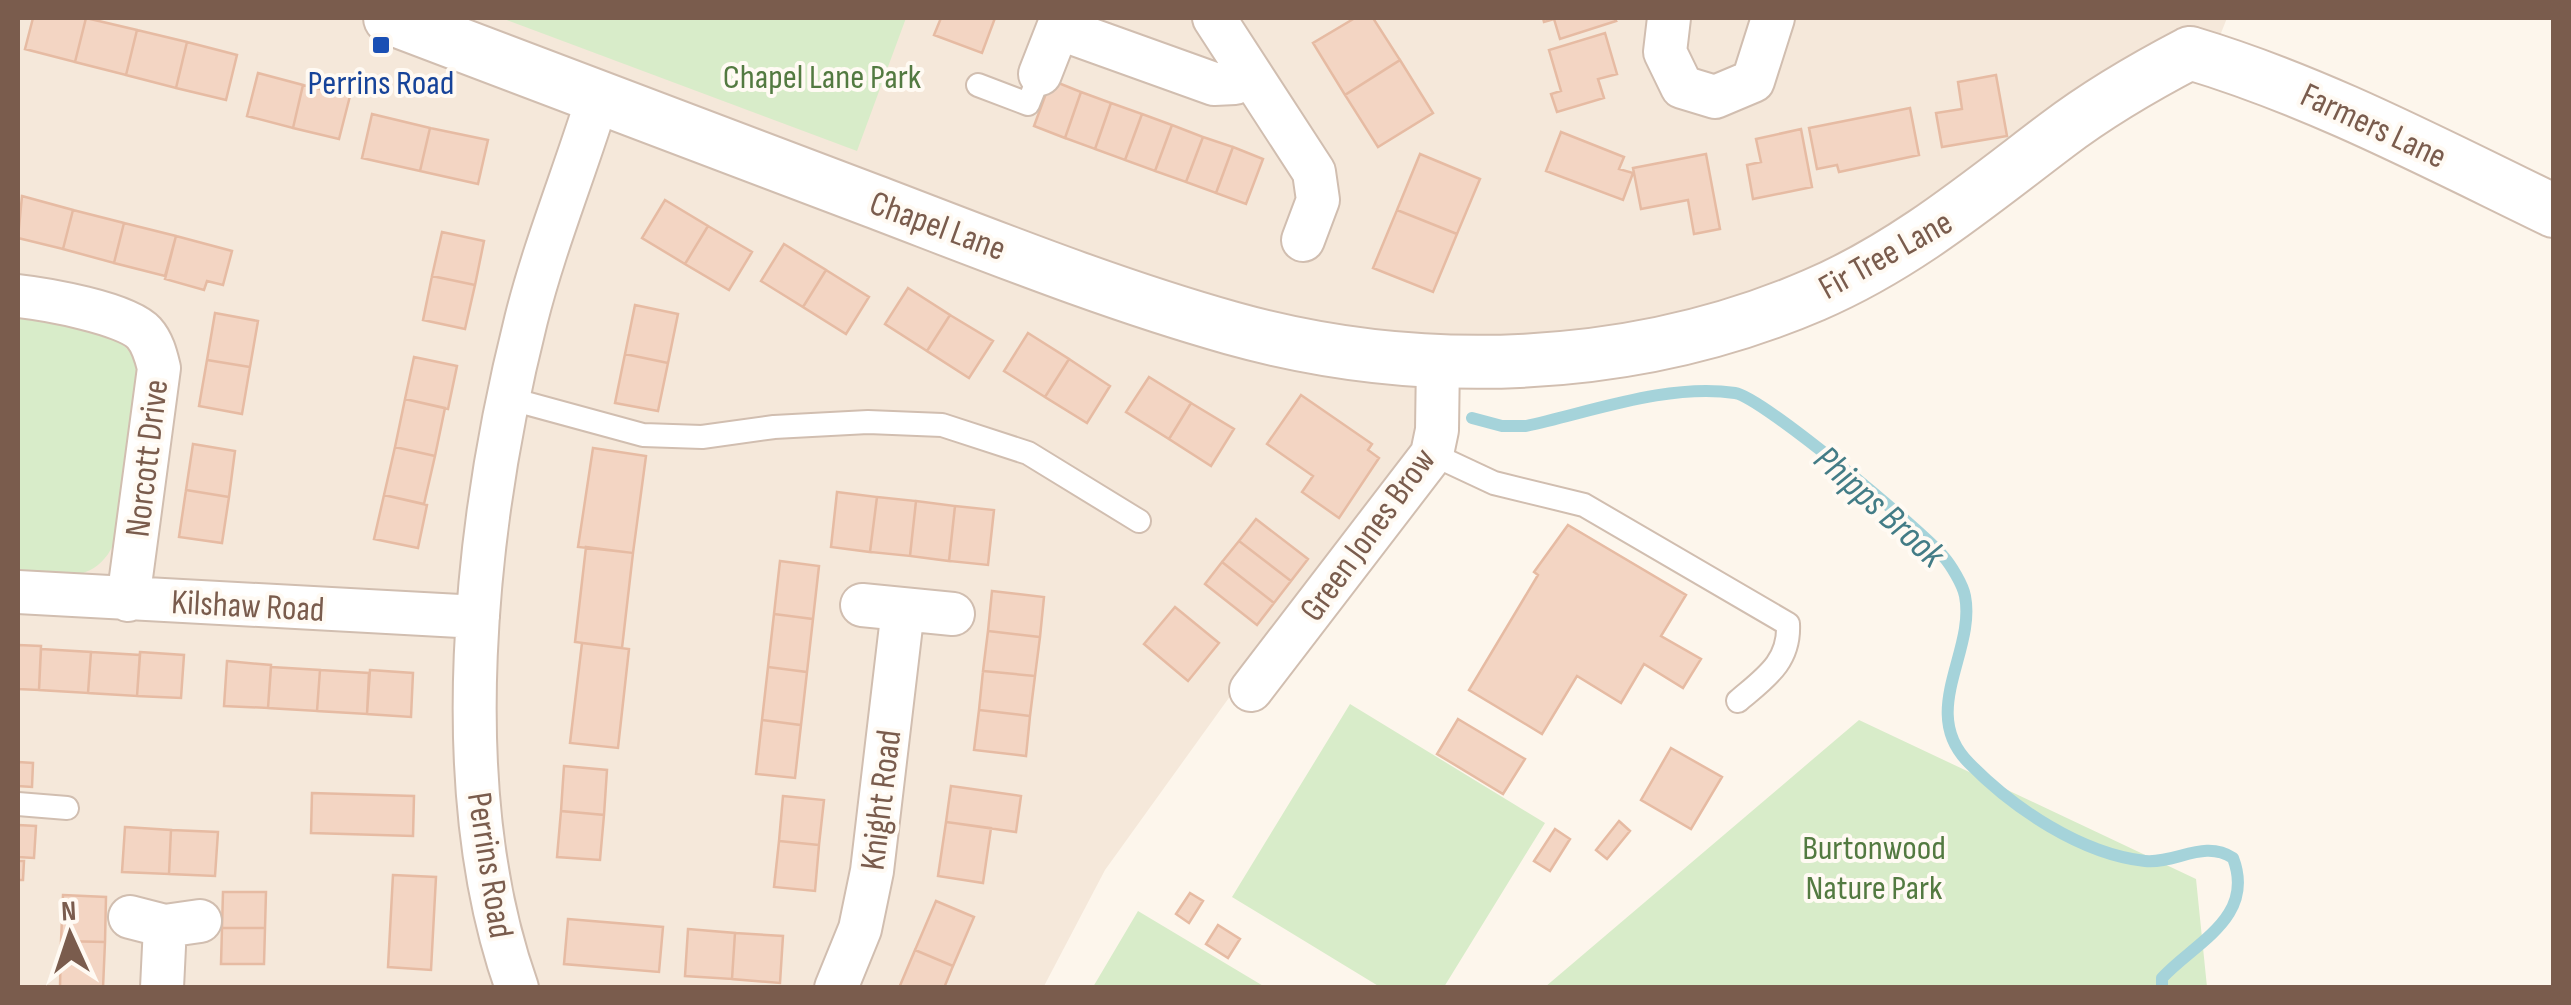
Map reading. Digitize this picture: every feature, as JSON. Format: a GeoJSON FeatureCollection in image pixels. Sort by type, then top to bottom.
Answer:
{"type":"FeatureCollection","features":[{"type":"Feature","properties":{"kind":"street","name":"Chapel Lane"},"geometry":{"type":"LineString","coordinates":[[390,18],[978,241],[1231,328],[1373,356],[1503,362]]}},
{"type":"Feature","properties":{"kind":"street"},"geometry":{"type":"LineString","coordinates":[[1214,18],[1314,172],[1318,200],[1300,239]]}},
{"type":"Feature","properties":{"kind":"street"},"geometry":{"type":"LineString","coordinates":[[1669,18],[1666,52],[1682,88],[1715,98],[1753,81],[1772,18]]}},
{"type":"Feature","properties":{"kind":"street"},"geometry":{"type":"LineString","coordinates":[[1040,74],[1060,23],[1214,84],[1235,83],[1250,74]]}},
{"type":"Feature","properties":{"kind":"street","name":"Farmers Lane"},"geometry":{"type":"LineString","coordinates":[[2190,35],[2554,211]]}},
{"type":"Feature","properties":{"kind":"street","name":"Fir Tree Lane"},"geometry":{"type":"LineString","coordinates":[[1503,362],[1578,358],[1663,342],[1738,323],[1813,296],[1868,268],[1963,210],[2190,35]]}},
{"type":"Feature","properties":{"kind":"street","name":"Perrins Road"},"geometry":{"type":"LineString","coordinates":[[517,988],[493,914],[479,825],[478,616],[510,399],[544,256],[598,96]]}},
{"type":"Feature","properties":{"kind":"street","name":"Norcott Drive"},"geometry":{"type":"LineString","coordinates":[[18,296],[127,321],[143,332],[155,350],[160,368],[128,600]]}},
{"type":"Feature","properties":{"kind":"street","name":"Green Jones Brow"},"geometry":{"type":"LineString","coordinates":[[1251,690],[1432,454],[1438,362]]}},
{"type":"Feature","properties":{"kind":"street","name":"Kilshaw Road"},"geometry":{"type":"LineString","coordinates":[[18,592],[478,616]]}},
{"type":"Feature","properties":{"kind":"street","name":"Knight Road"},"geometry":{"type":"LineString","coordinates":[[836,988],[860,930],[872,871],[883,607],[953,614]]}},
{"type":"Feature","properties":{"kind":"street"},"geometry":{"type":"LineString","coordinates":[[162,988],[165,921]]}},
{"type":"Feature","properties":{"kind":"lane"},"geometry":{"type":"LineString","coordinates":[[978,85],[1028,104],[1040,74]]}},
{"type":"Feature","properties":{"kind":"lane"},"geometry":{"type":"LineString","coordinates":[[510,399],[643,435],[702,436],[774,426],[868,422],[942,426],[1028,452],[1139,520]]}},
{"type":"Feature","properties":{"kind":"lane"},"geometry":{"type":"LineString","coordinates":[[1432,454],[1494,483],[1584,506],[1788,624],[1789,644],[1776,669],[1738,701]]}},
{"type":"Feature","properties":{"kind":"lane"},"geometry":{"type":"LineString","coordinates":[[18,804],[67,808]]}},
{"type":"Feature","properties":{"kind":"shaded area"},"geometry":{"type":"Polygon","coordinates":[[[18,18],[2227,18],[2217,43],[1831,289],[1477,353],[1105,870],[1043,988],[18,987],[18,18]]]}},
{"type":"Feature","properties":{"kind":"green space","name":"Chapel Lane Park"},"geometry":{"type":"Polygon","coordinates":[[[501,18],[906,18],[857,151],[501,18]]]}},
{"type":"Feature","properties":{"kind":"green space"},"geometry":{"type":"Polygon","coordinates":[[[18,315],[101,332],[128,350],[137,363],[116,538],[99,564],[76,575],[18,576],[18,315]]]}},
{"type":"Feature","properties":{"kind":"green space"},"geometry":{"type":"Polygon","coordinates":[[[1350,704],[1545,823],[1444,987],[1380,987],[1232,897],[1350,704]]]}},
{"type":"Feature","properties":{"kind":"green space","name":"Burtonwood Nature Park"},"geometry":{"type":"Polygon","coordinates":[[[1859,720],[2196,879],[2207,987],[1545,987],[1859,720]]]}},
{"type":"Feature","properties":{"kind":"green space"},"geometry":{"type":"Polygon","coordinates":[[[1138,911],[1265,987],[1093,987],[1138,911]]]}},
{"type":"Feature","properties":{"kind":"building"},"geometry":{"type":"Polygon","coordinates":[[[33,18],[86,18],[75,62],[25,49],[33,18]]]}},
{"type":"Feature","properties":{"kind":"building"},"geometry":{"type":"Polygon","coordinates":[[[86,18],[137,30],[126,75],[75,62],[86,18]]]}},
{"type":"Feature","properties":{"kind":"building"},"geometry":{"type":"Polygon","coordinates":[[[941,18],[995,18],[982,53],[934,35],[941,18]]]}},
{"type":"Feature","properties":{"kind":"building"},"geometry":{"type":"Polygon","coordinates":[[[1355,18],[1373,18],[1400,60],[1345,95],[1313,43],[1355,18]]]}},
{"type":"Feature","properties":{"kind":"building"},"geometry":{"type":"Polygon","coordinates":[[[1543,18],[1616,21],[1560,39],[1554,19],[1544,22],[1543,18]]]}},
{"type":"Feature","properties":{"kind":"building"},"geometry":{"type":"Polygon","coordinates":[[[137,30],[187,42],[176,88],[126,75],[137,30]]]}},
{"type":"Feature","properties":{"kind":"building"},"geometry":{"type":"Polygon","coordinates":[[[1605,33],[1617,74],[1598,79],[1604,98],[1557,112],[1551,94],[1561,91],[1549,50],[1605,33]]]}},
{"type":"Feature","properties":{"kind":"building"},"geometry":{"type":"Polygon","coordinates":[[[187,42],[237,55],[226,100],[176,88],[187,42]]]}},
{"type":"Feature","properties":{"kind":"building"},"geometry":{"type":"Polygon","coordinates":[[[1400,60],[1433,113],[1378,147],[1345,95],[1400,60]]]}},
{"type":"Feature","properties":{"kind":"building"},"geometry":{"type":"Polygon","coordinates":[[[258,73],[303,85],[293,128],[247,116],[258,73]]]}},
{"type":"Feature","properties":{"kind":"building"},"geometry":{"type":"Polygon","coordinates":[[[1996,75],[2007,136],[1942,147],[1936,113],[1962,109],[1958,82],[1996,75]]]}},
{"type":"Feature","properties":{"kind":"building"},"geometry":{"type":"Polygon","coordinates":[[[1051,80],[1081,92],[1065,138],[1034,126],[1051,80]]]}},
{"type":"Feature","properties":{"kind":"building"},"geometry":{"type":"Polygon","coordinates":[[[303,85],[350,96],[339,139],[293,128],[303,85]]]}},
{"type":"Feature","properties":{"kind":"building"},"geometry":{"type":"Polygon","coordinates":[[[1081,92],[1111,103],[1095,149],[1065,138],[1081,92]]]}},
{"type":"Feature","properties":{"kind":"building"},"geometry":{"type":"Polygon","coordinates":[[[1111,103],[1142,114],[1125,160],[1095,149],[1111,103]]]}},
{"type":"Feature","properties":{"kind":"building"},"geometry":{"type":"Polygon","coordinates":[[[1910,108],[1919,155],[1839,172],[1837,165],[1817,169],[1809,128],[1910,108]]]}},
{"type":"Feature","properties":{"kind":"building"},"geometry":{"type":"Polygon","coordinates":[[[372,114],[430,128],[420,171],[362,158],[372,114]]]}},
{"type":"Feature","properties":{"kind":"building"},"geometry":{"type":"Polygon","coordinates":[[[1142,114],[1172,125],[1155,171],[1125,160],[1142,114]]]}},
{"type":"Feature","properties":{"kind":"building"},"geometry":{"type":"Polygon","coordinates":[[[1172,125],[1203,137],[1186,182],[1155,171],[1172,125]]]}},
{"type":"Feature","properties":{"kind":"building"},"geometry":{"type":"Polygon","coordinates":[[[430,128],[488,140],[478,184],[420,171],[430,128]]]}},
{"type":"Feature","properties":{"kind":"building"},"geometry":{"type":"Polygon","coordinates":[[[1801,129],[1812,187],[1753,199],[1747,165],[1761,162],[1756,139],[1801,129]]]}},
{"type":"Feature","properties":{"kind":"building"},"geometry":{"type":"Polygon","coordinates":[[[1561,132],[1624,157],[1619,169],[1633,173],[1623,200],[1546,171],[1561,132]]]}},
{"type":"Feature","properties":{"kind":"building"},"geometry":{"type":"Polygon","coordinates":[[[1203,137],[1233,147],[1216,193],[1186,182],[1203,137]]]}},
{"type":"Feature","properties":{"kind":"building"},"geometry":{"type":"Polygon","coordinates":[[[1233,147],[1263,159],[1246,204],[1216,193],[1233,147]]]}},
{"type":"Feature","properties":{"kind":"building"},"geometry":{"type":"Polygon","coordinates":[[[1420,154],[1480,179],[1457,234],[1397,210],[1420,154]]]}},
{"type":"Feature","properties":{"kind":"building"},"geometry":{"type":"Polygon","coordinates":[[[1706,154],[1720,229],[1694,234],[1688,200],[1641,209],[1633,168],[1706,154]]]}},
{"type":"Feature","properties":{"kind":"building"},"geometry":{"type":"Polygon","coordinates":[[[22,196],[73,210],[63,249],[18,238],[22,196]]]}},
{"type":"Feature","properties":{"kind":"building"},"geometry":{"type":"Polygon","coordinates":[[[665,200],[708,226],[685,264],[642,238],[665,200]]]}},
{"type":"Feature","properties":{"kind":"building"},"geometry":{"type":"Polygon","coordinates":[[[73,210],[124,223],[114,263],[63,249],[73,210]]]}},
{"type":"Feature","properties":{"kind":"building"},"geometry":{"type":"Polygon","coordinates":[[[1397,210],[1457,234],[1433,292],[1373,268],[1397,210]]]}},
{"type":"Feature","properties":{"kind":"building"},"geometry":{"type":"Polygon","coordinates":[[[124,223],[176,236],[165,276],[114,263],[124,223]]]}},
{"type":"Feature","properties":{"kind":"building"},"geometry":{"type":"Polygon","coordinates":[[[708,226],[752,252],[729,290],[685,264],[708,226]]]}},
{"type":"Feature","properties":{"kind":"building"},"geometry":{"type":"Polygon","coordinates":[[[442,232],[484,241],[475,285],[432,276],[442,232]]]}},
{"type":"Feature","properties":{"kind":"building"},"geometry":{"type":"Polygon","coordinates":[[[176,236],[232,251],[223,285],[207,281],[204,290],[165,279],[176,236]]]}},
{"type":"Feature","properties":{"kind":"building"},"geometry":{"type":"Polygon","coordinates":[[[784,244],[826,270],[803,307],[761,281],[784,244]]]}},
{"type":"Feature","properties":{"kind":"building"},"geometry":{"type":"Polygon","coordinates":[[[826,270],[869,297],[846,334],[803,307],[826,270]]]}},
{"type":"Feature","properties":{"kind":"building"},"geometry":{"type":"Polygon","coordinates":[[[432,276],[475,285],[465,329],[423,320],[432,276]]]}},
{"type":"Feature","properties":{"kind":"building"},"geometry":{"type":"Polygon","coordinates":[[[908,288],[950,315],[927,351],[885,324],[908,288]]]}},
{"type":"Feature","properties":{"kind":"building"},"geometry":{"type":"Polygon","coordinates":[[[635,305],[678,314],[668,363],[625,354],[635,305]]]}},
{"type":"Feature","properties":{"kind":"building"},"geometry":{"type":"Polygon","coordinates":[[[215,313],[258,321],[250,367],[207,360],[215,313]]]}},
{"type":"Feature","properties":{"kind":"building"},"geometry":{"type":"Polygon","coordinates":[[[950,315],[993,341],[969,378],[927,351],[950,315]]]}},
{"type":"Feature","properties":{"kind":"building"},"geometry":{"type":"Polygon","coordinates":[[[1028,333],[1069,359],[1045,397],[1004,371],[1028,333]]]}},
{"type":"Feature","properties":{"kind":"building"},"geometry":{"type":"Polygon","coordinates":[[[625,354],[668,363],[658,411],[615,403],[625,354]]]}},
{"type":"Feature","properties":{"kind":"building"},"geometry":{"type":"Polygon","coordinates":[[[414,357],[457,366],[448,409],[405,399],[414,357]]]}},
{"type":"Feature","properties":{"kind":"building"},"geometry":{"type":"Polygon","coordinates":[[[1069,359],[1110,386],[1087,423],[1045,397],[1069,359]]]}},
{"type":"Feature","properties":{"kind":"building"},"geometry":{"type":"Polygon","coordinates":[[[207,360],[250,367],[242,414],[199,406],[207,360]]]}},
{"type":"Feature","properties":{"kind":"building"},"geometry":{"type":"Polygon","coordinates":[[[1149,377],[1191,403],[1169,439],[1126,412],[1149,377]]]}},
{"type":"Feature","properties":{"kind":"building"},"geometry":{"type":"Polygon","coordinates":[[[1301,395],[1372,444],[1368,450],[1379,458],[1339,518],[1302,492],[1313,476],[1267,444],[1301,395]]]}},
{"type":"Feature","properties":{"kind":"building"},"geometry":{"type":"Polygon","coordinates":[[[405,399],[445,408],[435,456],[395,447],[405,399]]]}},
{"type":"Feature","properties":{"kind":"building"},"geometry":{"type":"Polygon","coordinates":[[[1191,403],[1234,429],[1211,466],[1169,439],[1191,403]]]}},
{"type":"Feature","properties":{"kind":"building"},"geometry":{"type":"Polygon","coordinates":[[[193,444],[235,451],[229,497],[186,490],[193,444]]]}},
{"type":"Feature","properties":{"kind":"building"},"geometry":{"type":"Polygon","coordinates":[[[395,447],[435,456],[424,504],[384,495],[395,447]]]}},
{"type":"Feature","properties":{"kind":"building"},"geometry":{"type":"Polygon","coordinates":[[[593,448],[646,456],[633,553],[578,547],[593,448]]]}},
{"type":"Feature","properties":{"kind":"building"},"geometry":{"type":"Polygon","coordinates":[[[186,490],[229,497],[222,543],[179,537],[186,490]]]}},
{"type":"Feature","properties":{"kind":"building"},"geometry":{"type":"Polygon","coordinates":[[[837,492],[877,497],[870,552],[831,547],[837,492]]]}},
{"type":"Feature","properties":{"kind":"building"},"geometry":{"type":"Polygon","coordinates":[[[384,495],[427,505],[418,548],[374,539],[384,495]]]}},
{"type":"Feature","properties":{"kind":"building"},"geometry":{"type":"Polygon","coordinates":[[[877,497],[916,501],[910,556],[870,552],[877,497]]]}},
{"type":"Feature","properties":{"kind":"building"},"geometry":{"type":"Polygon","coordinates":[[[916,501],[955,506],[949,561],[910,556],[916,501]]]}},
{"type":"Feature","properties":{"kind":"building"},"geometry":{"type":"Polygon","coordinates":[[[955,506],[994,510],[988,565],[949,561],[955,506]]]}},
{"type":"Feature","properties":{"kind":"building"},"geometry":{"type":"Polygon","coordinates":[[[1256,519],[1308,559],[1291,581],[1239,541],[1256,519]]]}},
{"type":"Feature","properties":{"kind":"building"},"geometry":{"type":"Polygon","coordinates":[[[1568,525],[1686,595],[1661,636],[1701,659],[1683,688],[1644,664],[1621,703],[1577,676],[1542,734],[1469,690],[1538,575],[1534,572],[1568,525]]]}},
{"type":"Feature","properties":{"kind":"building"},"geometry":{"type":"Polygon","coordinates":[[[1239,541],[1291,581],[1274,603],[1222,562],[1239,541]]]}},
{"type":"Feature","properties":{"kind":"building"},"geometry":{"type":"Polygon","coordinates":[[[586,547],[633,553],[622,648],[575,642],[586,547]]]}},
{"type":"Feature","properties":{"kind":"building"},"geometry":{"type":"Polygon","coordinates":[[[780,561],[819,566],[813,619],[774,614],[780,561]]]}},
{"type":"Feature","properties":{"kind":"building"},"geometry":{"type":"Polygon","coordinates":[[[1222,562],[1274,603],[1257,625],[1205,584],[1222,562]]]}},
{"type":"Feature","properties":{"kind":"building"},"geometry":{"type":"Polygon","coordinates":[[[992,591],[1044,597],[1040,637],[988,631],[992,591]]]}},
{"type":"Feature","properties":{"kind":"building"},"geometry":{"type":"Polygon","coordinates":[[[1175,607],[1219,643],[1188,681],[1144,644],[1175,607]]]}},
{"type":"Feature","properties":{"kind":"building"},"geometry":{"type":"Polygon","coordinates":[[[774,614],[813,619],[807,672],[768,667],[774,614]]]}},
{"type":"Feature","properties":{"kind":"building"},"geometry":{"type":"Polygon","coordinates":[[[988,631],[1040,637],[1035,676],[983,671],[988,631]]]}},
{"type":"Feature","properties":{"kind":"building"},"geometry":{"type":"Polygon","coordinates":[[[582,643],[629,649],[618,748],[570,743],[582,643]]]}},
{"type":"Feature","properties":{"kind":"building"},"geometry":{"type":"Polygon","coordinates":[[[18,645],[41,646],[39,690],[18,689],[18,645]]]}},
{"type":"Feature","properties":{"kind":"building"},"geometry":{"type":"Polygon","coordinates":[[[41,649],[91,652],[88,693],[39,690],[41,649]]]}},
{"type":"Feature","properties":{"kind":"building"},"geometry":{"type":"Polygon","coordinates":[[[91,652],[140,655],[137,696],[88,693],[91,652]]]}},
{"type":"Feature","properties":{"kind":"building"},"geometry":{"type":"Polygon","coordinates":[[[140,652],[184,655],[181,698],[137,696],[140,652]]]}},
{"type":"Feature","properties":{"kind":"building"},"geometry":{"type":"Polygon","coordinates":[[[227,661],[271,665],[268,708],[224,706],[227,661]]]}},
{"type":"Feature","properties":{"kind":"building"},"geometry":{"type":"Polygon","coordinates":[[[271,667],[320,670],[317,711],[268,708],[271,667]]]}},
{"type":"Feature","properties":{"kind":"building"},"geometry":{"type":"Polygon","coordinates":[[[768,667],[807,672],[801,725],[762,720],[768,667]]]}},
{"type":"Feature","properties":{"kind":"building"},"geometry":{"type":"Polygon","coordinates":[[[320,670],[369,673],[367,714],[317,711],[320,670]]]}},
{"type":"Feature","properties":{"kind":"building"},"geometry":{"type":"Polygon","coordinates":[[[370,670],[413,673],[411,717],[367,714],[370,670]]]}},
{"type":"Feature","properties":{"kind":"building"},"geometry":{"type":"Polygon","coordinates":[[[983,671],[1035,676],[1030,716],[979,710],[983,671]]]}},
{"type":"Feature","properties":{"kind":"building"},"geometry":{"type":"Polygon","coordinates":[[[979,710],[1030,716],[1026,756],[974,750],[979,710]]]}},
{"type":"Feature","properties":{"kind":"building"},"geometry":{"type":"Polygon","coordinates":[[[1458,719],[1525,759],[1503,794],[1437,754],[1458,719]]]}},
{"type":"Feature","properties":{"kind":"building"},"geometry":{"type":"Polygon","coordinates":[[[762,720],[801,725],[795,778],[756,774],[762,720]]]}},
{"type":"Feature","properties":{"kind":"building"},"geometry":{"type":"Polygon","coordinates":[[[1671,748],[1722,777],[1691,829],[1641,800],[1671,748]]]}},
{"type":"Feature","properties":{"kind":"building"},"geometry":{"type":"Polygon","coordinates":[[[18,762],[33,763],[32,787],[18,786],[18,762]]]}},
{"type":"Feature","properties":{"kind":"building"},"geometry":{"type":"Polygon","coordinates":[[[564,766],[607,770],[604,815],[561,811],[564,766]]]}},
{"type":"Feature","properties":{"kind":"building"},"geometry":{"type":"Polygon","coordinates":[[[951,786],[1021,796],[1016,832],[946,822],[951,786]]]}},
{"type":"Feature","properties":{"kind":"building"},"geometry":{"type":"Polygon","coordinates":[[[312,793],[414,796],[413,836],[311,833],[312,793]]]}},
{"type":"Feature","properties":{"kind":"building"},"geometry":{"type":"Polygon","coordinates":[[[783,796],[824,800],[819,845],[779,841],[783,796]]]}},
{"type":"Feature","properties":{"kind":"building"},"geometry":{"type":"Polygon","coordinates":[[[561,811],[604,815],[600,860],[557,857],[561,811]]]}},
{"type":"Feature","properties":{"kind":"building"},"geometry":{"type":"Polygon","coordinates":[[[1619,821],[1630,831],[1607,859],[1596,850],[1619,821]]]}},
{"type":"Feature","properties":{"kind":"building"},"geometry":{"type":"Polygon","coordinates":[[[946,822],[991,828],[983,883],[938,876],[946,822]]]}},
{"type":"Feature","properties":{"kind":"building"},"geometry":{"type":"Polygon","coordinates":[[[18,825],[36,826],[34,858],[18,857],[18,825]]]}},
{"type":"Feature","properties":{"kind":"building"},"geometry":{"type":"Polygon","coordinates":[[[125,827],[171,830],[169,874],[122,872],[125,827]]]}},
{"type":"Feature","properties":{"kind":"building"},"geometry":{"type":"Polygon","coordinates":[[[1555,829],[1570,839],[1550,871],[1534,861],[1555,829]]]}},
{"type":"Feature","properties":{"kind":"building"},"geometry":{"type":"Polygon","coordinates":[[[171,830],[218,832],[215,876],[169,874],[171,830]]]}},
{"type":"Feature","properties":{"kind":"building"},"geometry":{"type":"Polygon","coordinates":[[[779,841],[819,845],[815,891],[774,887],[779,841]]]}},
{"type":"Feature","properties":{"kind":"building"},"geometry":{"type":"Polygon","coordinates":[[[18,861],[24,861],[23,880],[18,880],[18,861]]]}},
{"type":"Feature","properties":{"kind":"building"},"geometry":{"type":"Polygon","coordinates":[[[393,875],[436,877],[431,970],[388,967],[393,875]]]}},
{"type":"Feature","properties":{"kind":"building"},"geometry":{"type":"Polygon","coordinates":[[[223,892],[266,892],[265,928],[222,928],[223,892]]]}},
{"type":"Feature","properties":{"kind":"building"},"geometry":{"type":"Polygon","coordinates":[[[1190,893],[1203,901],[1189,923],[1176,914],[1190,893]]]}},
{"type":"Feature","properties":{"kind":"building"},"geometry":{"type":"Polygon","coordinates":[[[63,895],[106,897],[105,942],[61,941],[63,895]]]}},
{"type":"Feature","properties":{"kind":"building"},"geometry":{"type":"Polygon","coordinates":[[[936,901],[974,917],[953,966],[915,950],[936,901]]]}},
{"type":"Feature","properties":{"kind":"building"},"geometry":{"type":"Polygon","coordinates":[[[568,919],[663,927],[659,972],[564,964],[568,919]]]}},
{"type":"Feature","properties":{"kind":"building"},"geometry":{"type":"Polygon","coordinates":[[[1218,925],[1240,939],[1228,958],[1206,944],[1218,925]]]}},
{"type":"Feature","properties":{"kind":"building"},"geometry":{"type":"Polygon","coordinates":[[[222,928],[265,928],[264,964],[221,964],[222,928]]]}},
{"type":"Feature","properties":{"kind":"building"},"geometry":{"type":"Polygon","coordinates":[[[688,929],[735,933],[732,979],[685,976],[688,929]]]}},
{"type":"Feature","properties":{"kind":"building"},"geometry":{"type":"Polygon","coordinates":[[[735,933],[783,936],[780,983],[732,979],[735,933]]]}},
{"type":"Feature","properties":{"kind":"building"},"geometry":{"type":"Polygon","coordinates":[[[61,941],[105,942],[103,988],[60,987],[61,941]]]}},
{"type":"Feature","properties":{"kind":"building"},"geometry":{"type":"Polygon","coordinates":[[[915,950],[953,966],[944,988],[899,988],[915,950]]]}},
{"type":"Feature","properties":{"kind":"waterway","name":"Phipps Brook"},"geometry":{"type":"LineString","coordinates":[[1472,418],[1502,426],[1526,426],[1657,395],[1735,393],[1776,416],[1875,494],[1943,556],[1964,591],[1966,617],[1948,703],[1948,723],[1955,743],[1969,763],[2027,812],[2097,849],[2145,861],[2201,851],[2233,858],[2238,879],[2229,913],[2162,978],[2162,988]]}},
{"type":"Feature","properties":{"kind":"place","name":"Perrins Road"},"geometry":{"type":"Point","coordinates":[381,45]}}]}
